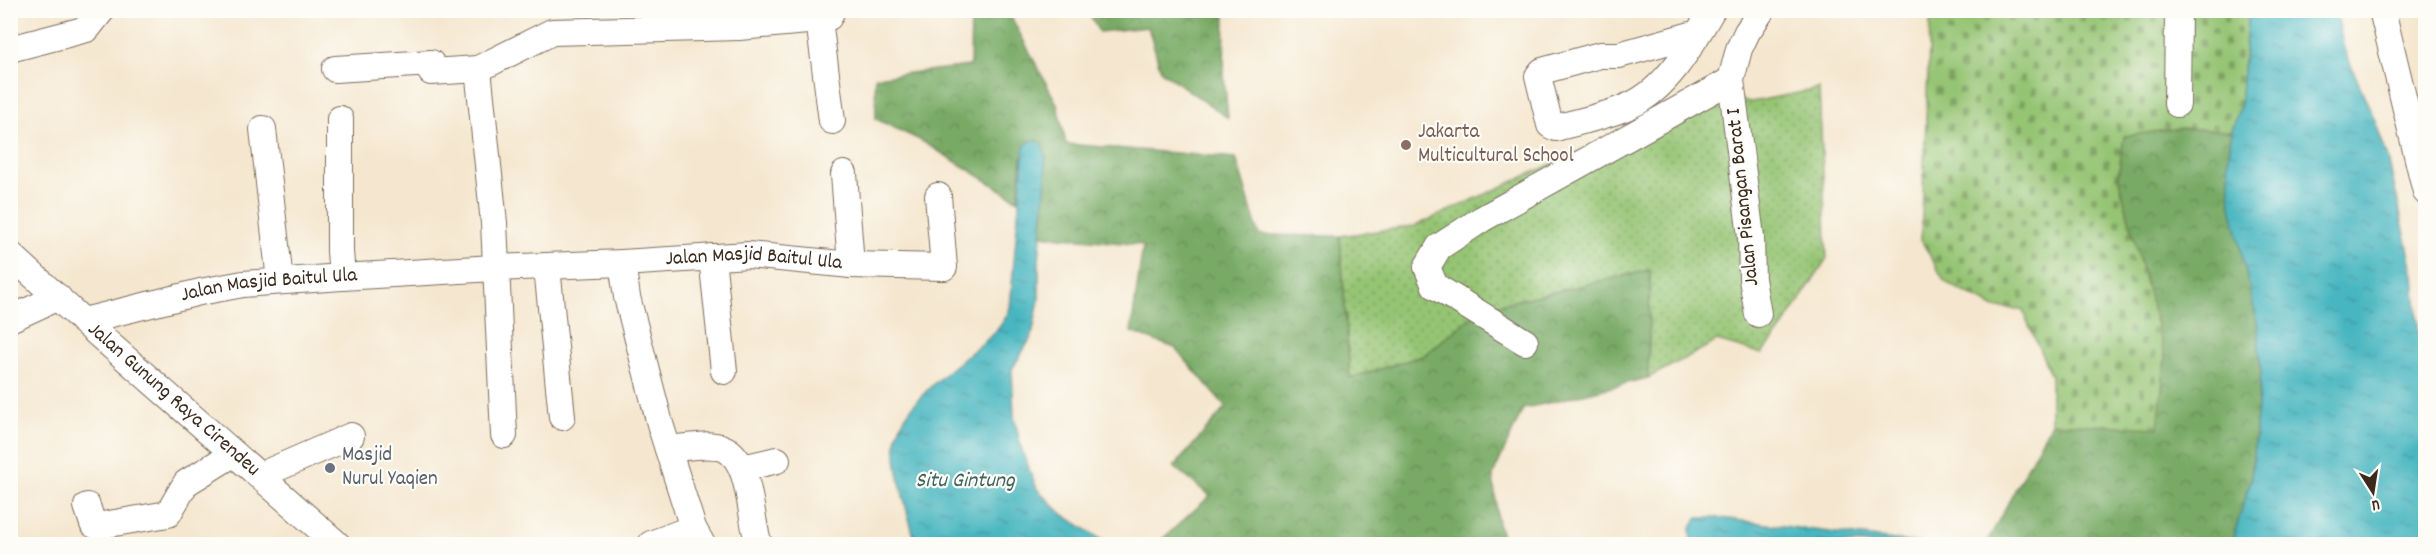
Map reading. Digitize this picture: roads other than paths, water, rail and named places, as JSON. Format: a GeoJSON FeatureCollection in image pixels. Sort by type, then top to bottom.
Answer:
{"type":"FeatureCollection","features":[{"type":"Feature","properties":{"kind":"street"},"geometry":{"type":"LineString","coordinates":[[10,49],[87,29],[102,10]]}},
{"type":"Feature","properties":{"kind":"street"},"geometry":{"type":"LineString","coordinates":[[1698,33],[1619,55],[1600,56],[1542,71],[1538,76],[1550,125],[1556,128],[1632,105],[1661,84],[1698,33],[1712,10]]}},
{"type":"Feature","properties":{"kind":"street","name":"Jalan Pisangan Barat I"},"geometry":{"type":"LineString","coordinates":[[1758,314],[1752,279],[1751,237],[1731,80],[1739,49],[1762,10]]}},
{"type":"Feature","properties":{"kind":"street"},"geometry":{"type":"LineString","coordinates":[[2177,104],[2178,10]]}},
{"type":"Feature","properties":{"kind":"street"},"geometry":{"type":"LineString","coordinates":[[2382,10],[2426,192]]}},
{"type":"Feature","properties":{"kind":"street"},"geometry":{"type":"LineString","coordinates":[[335,69],[430,63],[431,72],[478,69],[554,21],[740,27],[826,15],[832,121]]}},
{"type":"Feature","properties":{"kind":"street"},"geometry":{"type":"LineString","coordinates":[[478,69],[494,223],[494,268],[504,435]]}},
{"type":"Feature","properties":{"kind":"street","name":"Jalan Pisangan Barat I"},"geometry":{"type":"LineString","coordinates":[[1525,342],[1435,286],[1427,267],[1439,246],[1482,219],[1731,80]]}},
{"type":"Feature","properties":{"kind":"street"},"geometry":{"type":"LineString","coordinates":[[340,119],[342,277]]}},
{"type":"Feature","properties":{"kind":"street"},"geometry":{"type":"LineString","coordinates":[[262,129],[280,281]]}},
{"type":"Feature","properties":{"kind":"street"},"geometry":{"type":"LineString","coordinates":[[844,174],[851,265]]}},
{"type":"Feature","properties":{"kind":"street","name":"Jalan Masjid Baitul Ula"},"geometry":{"type":"LineString","coordinates":[[83,321],[200,292],[243,284],[342,277],[748,255],[851,265],[944,267],[938,196]]}},
{"type":"Feature","properties":{"kind":"street","name":"Jalan Gunung Raya Cirendeu"},"geometry":{"type":"LineString","coordinates":[[10,254],[337,544]]}},
{"type":"Feature","properties":{"kind":"street"},"geometry":{"type":"LineString","coordinates":[[712,257],[724,371]]}},
{"type":"Feature","properties":{"kind":"street"},"geometry":{"type":"LineString","coordinates":[[622,263],[627,297],[668,449],[698,536],[651,544]]}},
{"type":"Feature","properties":{"kind":"street"},"geometry":{"type":"LineString","coordinates":[[547,267],[562,417]]}},
{"type":"Feature","properties":{"kind":"street"},"geometry":{"type":"LineString","coordinates":[[10,319],[57,297]]}},
{"type":"Feature","properties":{"kind":"street"},"geometry":{"type":"LineString","coordinates":[[259,476],[351,436]]}},
{"type":"Feature","properties":{"kind":"street"},"geometry":{"type":"LineString","coordinates":[[668,449],[722,448],[732,453],[743,468],[753,528],[759,544]]}},
{"type":"Feature","properties":{"kind":"street"},"geometry":{"type":"LineString","coordinates":[[87,506],[93,524],[97,526],[168,514],[186,483],[233,454]]}},
{"type":"Feature","properties":{"kind":"street"},"geometry":{"type":"LineString","coordinates":[[743,468],[777,460]]}},
{"type":"Feature","properties":{"kind":"water"},"geometry":{"type":"Polygon","coordinates":[[[2248,11],[2336,11],[2344,49],[2388,158],[2414,275],[2425,412],[2425,544],[2231,544],[2251,479],[2261,372],[2258,327],[2231,206],[2228,161],[2232,131],[2240,106],[2248,11]]]}},
{"type":"Feature","properties":{"kind":"water","name":"Situ Gintung"},"geometry":{"type":"Polygon","coordinates":[[[1036,140],[1041,143],[1045,153],[1046,178],[1039,260],[1039,300],[1032,336],[1012,369],[1014,418],[1023,454],[1037,489],[1062,514],[1108,544],[916,544],[897,465],[896,441],[899,429],[905,417],[923,395],[944,374],[991,336],[1002,324],[1010,308],[1024,146],[1036,140]]]}},
{"type":"Feature","properties":{"kind":"water"},"geometry":{"type":"Polygon","coordinates":[[[1698,518],[1720,518],[1926,544],[1692,544],[1691,530],[1698,518]]]}},
{"type":"Feature","properties":{"kind":"place","name":"Jakarta Multicultural School"},"geometry":{"type":"Point","coordinates":[1406,145]}},
{"type":"Feature","properties":{"kind":"place","name":"Masjid Nurul Yaqien"},"geometry":{"type":"Point","coordinates":[330,468]}}]}
